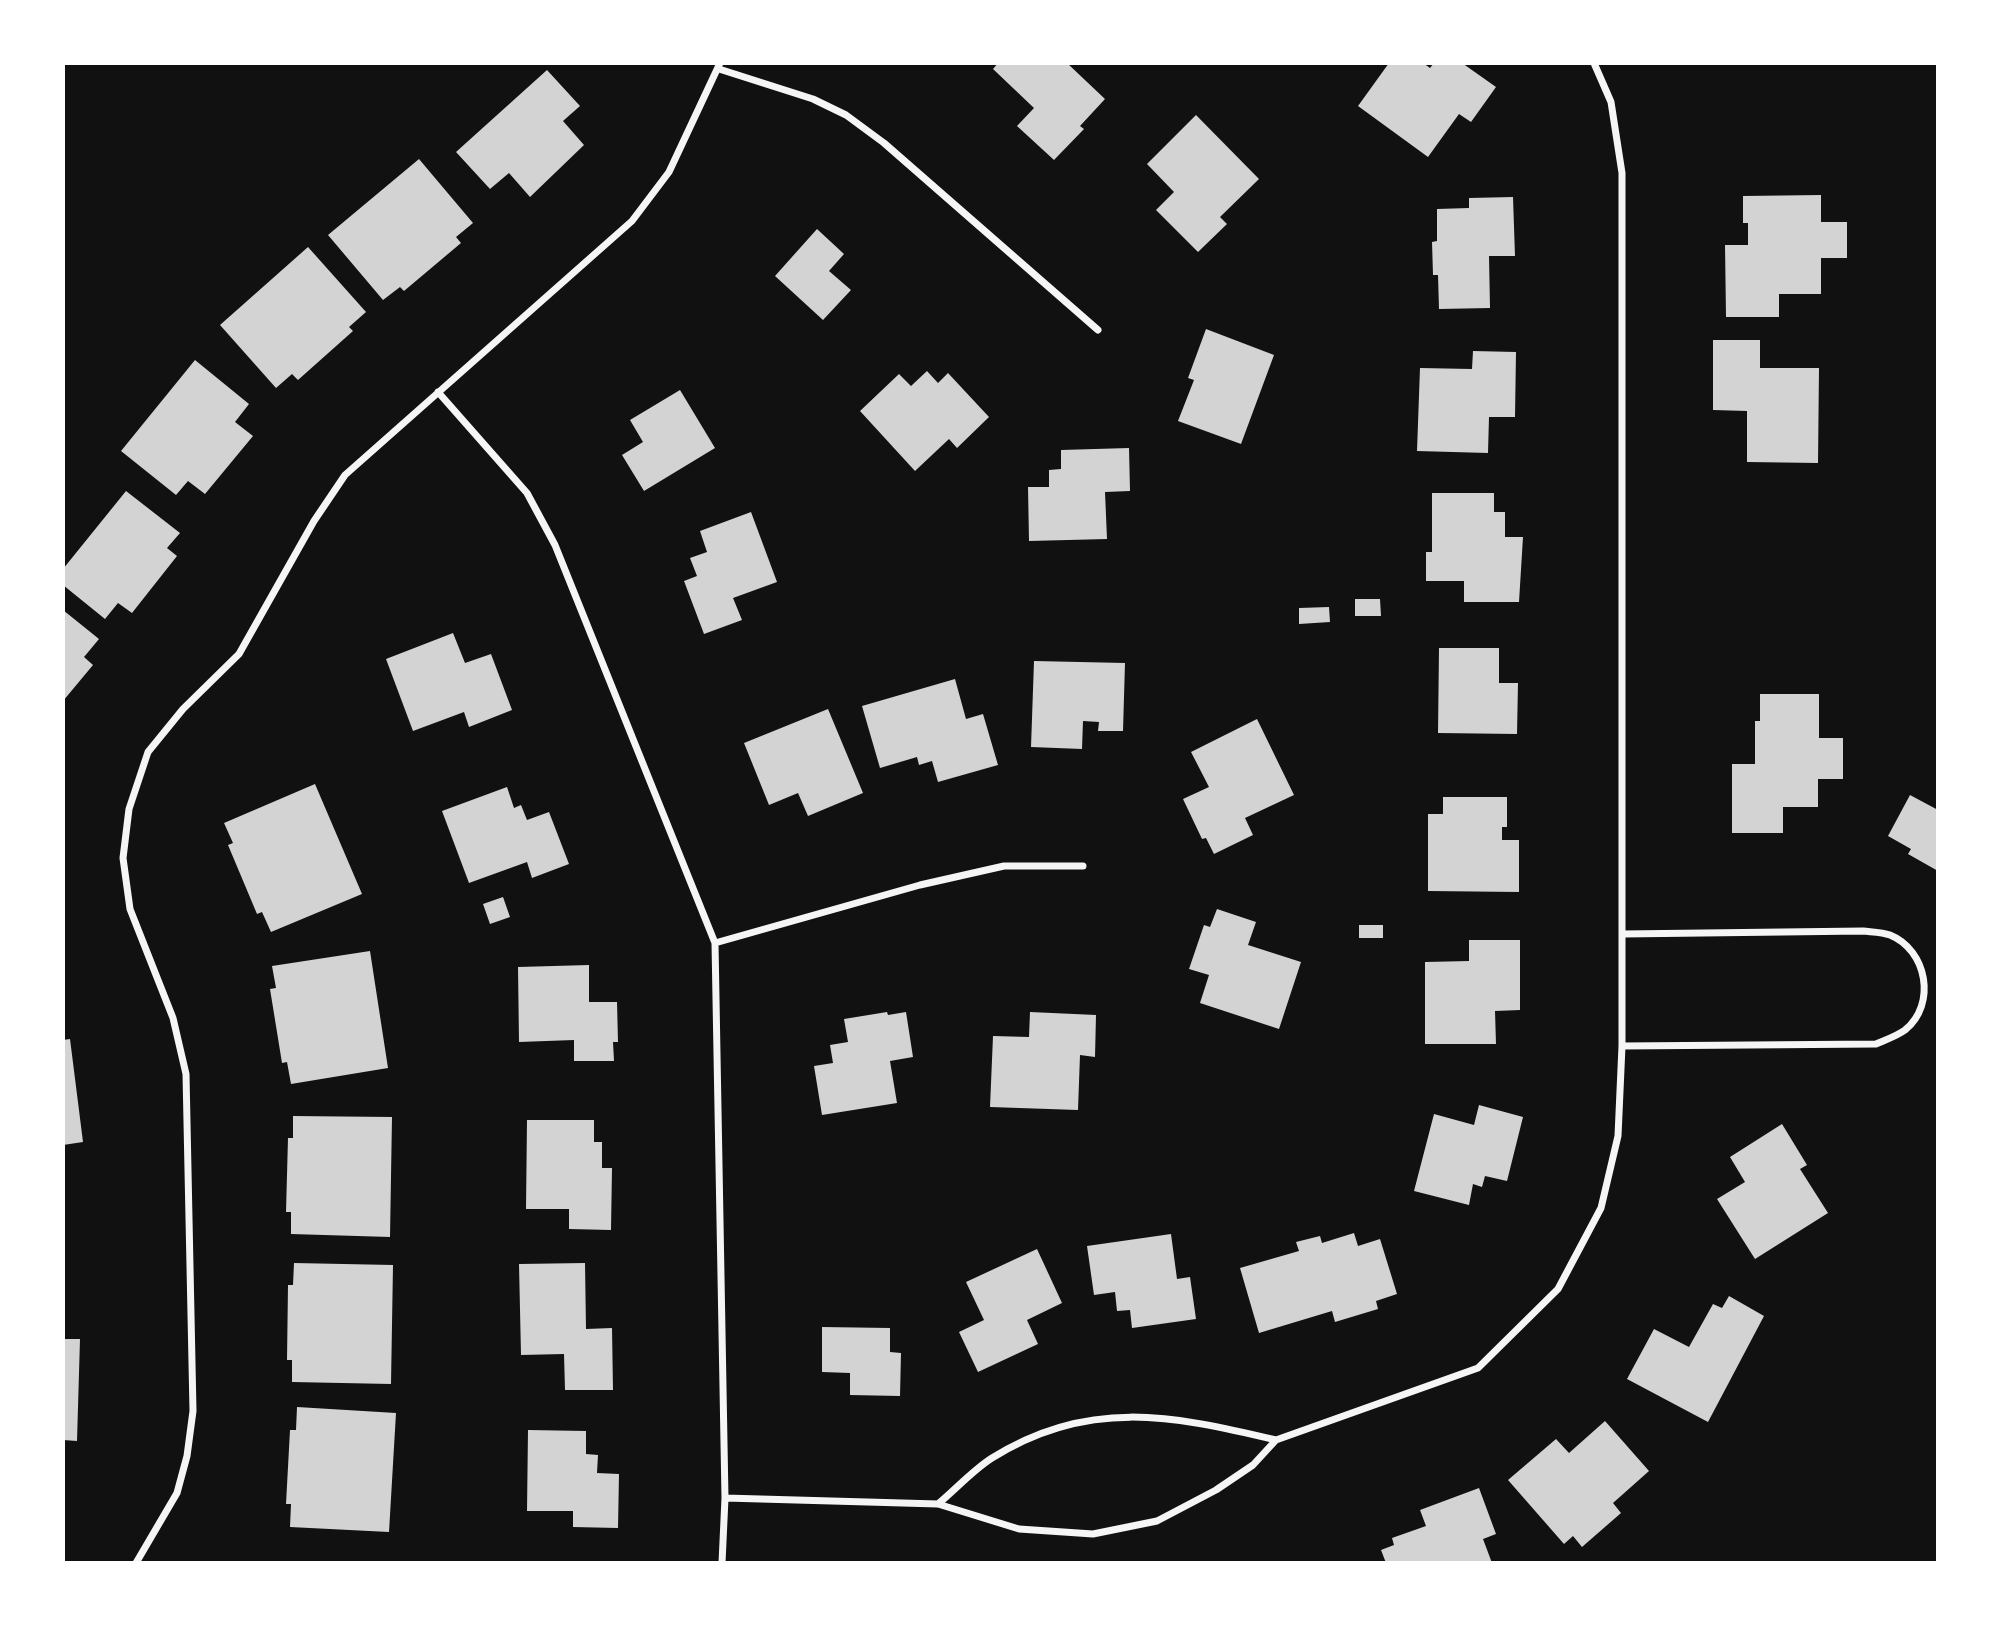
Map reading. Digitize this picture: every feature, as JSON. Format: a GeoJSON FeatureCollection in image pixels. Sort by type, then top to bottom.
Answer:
{"type":"FeatureCollection","features":[{"type":"Feature","properties":{"kind":"street"},"geometry":{"type":"LineString","coordinates":[[725,1498],[938,1504],[1019,1529],[1093,1534],[1157,1521],[1216,1490],[1253,1465],[1276,1440],[1478,1368],[1558,1289],[1601,1208],[1618,1136],[1622,1046],[1622,173],[1611,102],[1594,63]]}},
{"type":"Feature","properties":{"kind":"street"},"geometry":{"type":"LineString","coordinates":[[136,1563],[177,1493],[187,1456],[193,1411],[186,1074],[173,1018],[130,909],[123,858],[129,809],[148,752],[183,709],[239,654],[314,521],[345,475],[632,221],[669,172],[720,66],[813,99],[846,115],[884,144],[1098,330]]}},
{"type":"Feature","properties":{"kind":"street"},"geometry":{"type":"LineString","coordinates":[[438,392],[527,493],[555,545],[715,943],[725,1498],[722,1563]]}},
{"type":"Feature","properties":{"kind":"street"},"geometry":{"type":"LineString","coordinates":[[715,943],[920,885],[1004,866],[1083,866]]}},
{"type":"Feature","properties":{"kind":"street"},"geometry":{"type":"LineString","coordinates":[[1622,1046],[1876,1044],[1906,1029],[1922,1006],[1926,980],[1913,953],[1890,935],[1863,931],[1623,934]]}},
{"type":"Feature","properties":{"kind":"street"},"geometry":{"type":"LineString","coordinates":[[938,1504],[991,1459],[1059,1425],[1127,1415],[1198,1421],[1276,1440]]}},
{"type":"Feature","properties":{"kind":"building"},"geometry":{"type":"Polygon","coordinates":[[[998,63],[1067,63],[1105,99],[1080,126],[1084,129],[1054,160],[1017,126],[1034,108],[993,69],[998,63]]]}},
{"type":"Feature","properties":{"kind":"building"},"geometry":{"type":"Polygon","coordinates":[[[1389,63],[1423,63],[1430,68],[1434,63],[1462,63],[1496,87],[1471,122],[1459,114],[1428,157],[1358,106],[1389,63]]]}},
{"type":"Feature","properties":{"kind":"building"},"geometry":{"type":"Polygon","coordinates":[[[547,70],[580,106],[563,121],[584,145],[530,197],[509,173],[490,189],[456,152],[547,70]]]}},
{"type":"Feature","properties":{"kind":"building"},"geometry":{"type":"Polygon","coordinates":[[[1196,115],[1259,179],[1220,217],[1227,224],[1198,252],[1156,210],[1174,192],[1147,164],[1196,115]]]}},
{"type":"Feature","properties":{"kind":"building"},"geometry":{"type":"Polygon","coordinates":[[[419,159],[473,223],[456,237],[461,243],[404,291],[400,287],[383,300],[328,235],[419,159]]]}},
{"type":"Feature","properties":{"kind":"building"},"geometry":{"type":"Polygon","coordinates":[[[1821,195],[1821,222],[1847,222],[1847,258],[1821,258],[1821,294],[1779,294],[1779,317],[1726,317],[1725,245],[1748,245],[1748,223],[1743,223],[1743,196],[1821,195]]]}},
{"type":"Feature","properties":{"kind":"building"},"geometry":{"type":"Polygon","coordinates":[[[1513,197],[1515,256],[1489,256],[1490,308],[1439,309],[1438,275],[1433,275],[1432,242],[1437,241],[1437,209],[1469,208],[1469,198],[1513,197]]]}},
{"type":"Feature","properties":{"kind":"building"},"geometry":{"type":"Polygon","coordinates":[[[817,229],[844,254],[829,271],[851,290],[823,320],[775,276],[817,229]]]}},
{"type":"Feature","properties":{"kind":"building"},"geometry":{"type":"Polygon","coordinates":[[[308,247],[366,312],[349,327],[353,331],[298,380],[292,374],[276,388],[220,325],[308,247]]]}},
{"type":"Feature","properties":{"kind":"building"},"geometry":{"type":"Polygon","coordinates":[[[1206,329],[1274,355],[1241,444],[1178,421],[1194,380],[1188,378],[1206,329]]]}},
{"type":"Feature","properties":{"kind":"building"},"geometry":{"type":"Polygon","coordinates":[[[1713,340],[1760,340],[1760,368],[1819,368],[1818,463],[1747,462],[1747,411],[1713,410],[1713,340]]]}},
{"type":"Feature","properties":{"kind":"building"},"geometry":{"type":"Polygon","coordinates":[[[1473,351],[1516,352],[1515,417],[1489,417],[1488,453],[1417,451],[1420,368],[1472,369],[1473,351]]]}},
{"type":"Feature","properties":{"kind":"building"},"geometry":{"type":"Polygon","coordinates":[[[195,360],[249,404],[235,422],[253,436],[205,494],[188,481],[176,495],[121,451],[195,360]]]}},
{"type":"Feature","properties":{"kind":"building"},"geometry":{"type":"Polygon","coordinates":[[[927,371],[938,383],[948,373],[989,417],[957,448],[949,439],[915,471],[860,411],[899,374],[911,386],[927,371]]]}},
{"type":"Feature","properties":{"kind":"building"},"geometry":{"type":"Polygon","coordinates":[[[680,390],[715,448],[644,491],[622,455],[643,442],[630,420],[680,390]]]}},
{"type":"Feature","properties":{"kind":"building"},"geometry":{"type":"Polygon","coordinates":[[[1129,448],[1130,491],[1105,492],[1107,539],[1029,541],[1028,487],[1049,487],[1049,470],[1061,469],[1061,450],[1129,448]]]}},
{"type":"Feature","properties":{"kind":"building"},"geometry":{"type":"Polygon","coordinates":[[[126,491],[180,533],[167,548],[177,556],[132,613],[118,603],[105,619],[63,585],[63,569],[126,491]]]}},
{"type":"Feature","properties":{"kind":"building"},"geometry":{"type":"Polygon","coordinates":[[[1432,493],[1494,493],[1494,512],[1505,512],[1505,537],[1523,537],[1519,602],[1464,602],[1464,581],[1426,581],[1426,552],[1432,552],[1432,493]]]}},
{"type":"Feature","properties":{"kind":"building"},"geometry":{"type":"Polygon","coordinates":[[[751,512],[777,582],[733,598],[742,620],[704,634],[684,581],[697,576],[690,558],[707,552],[700,531],[751,512]]]}},
{"type":"Feature","properties":{"kind":"building"},"geometry":{"type":"Polygon","coordinates":[[[1355,599],[1380,599],[1381,616],[1355,616],[1355,599]]]}},
{"type":"Feature","properties":{"kind":"building"},"geometry":{"type":"Polygon","coordinates":[[[1329,607],[1330,622],[1299,624],[1299,608],[1329,607]]]}},
{"type":"Feature","properties":{"kind":"building"},"geometry":{"type":"Polygon","coordinates":[[[63,610],[99,639],[84,657],[93,665],[63,701],[63,610]]]}},
{"type":"Feature","properties":{"kind":"building"},"geometry":{"type":"Polygon","coordinates":[[[453,633],[465,663],[491,654],[512,710],[469,727],[464,712],[413,731],[386,659],[453,633]]]}},
{"type":"Feature","properties":{"kind":"building"},"geometry":{"type":"Polygon","coordinates":[[[1439,648],[1499,648],[1499,683],[1518,683],[1517,734],[1438,733],[1439,648]]]}},
{"type":"Feature","properties":{"kind":"building"},"geometry":{"type":"Polygon","coordinates":[[[1034,661],[1125,663],[1123,731],[1098,731],[1099,722],[1083,721],[1082,749],[1031,747],[1034,661]]]}},
{"type":"Feature","properties":{"kind":"building"},"geometry":{"type":"Polygon","coordinates":[[[955,679],[966,719],[983,714],[998,765],[938,782],[932,761],[919,765],[917,757],[880,768],[862,706],[955,679]]]}},
{"type":"Feature","properties":{"kind":"building"},"geometry":{"type":"Polygon","coordinates":[[[1760,694],[1819,694],[1819,738],[1843,738],[1843,779],[1818,779],[1818,807],[1783,807],[1783,833],[1732,833],[1732,764],[1755,764],[1755,721],[1760,721],[1760,694]]]}},
{"type":"Feature","properties":{"kind":"building"},"geometry":{"type":"Polygon","coordinates":[[[828,709],[863,793],[808,816],[798,793],[769,805],[744,743],[828,709]]]}},
{"type":"Feature","properties":{"kind":"building"},"geometry":{"type":"Polygon","coordinates":[[[1257,719],[1294,795],[1245,818],[1253,835],[1214,854],[1206,838],[1202,839],[1183,799],[1209,787],[1191,752],[1257,719]]]}},
{"type":"Feature","properties":{"kind":"building"},"geometry":{"type":"Polygon","coordinates":[[[315,784],[362,894],[271,932],[262,912],[257,914],[228,845],[233,843],[224,823],[315,784]]]}},
{"type":"Feature","properties":{"kind":"building"},"geometry":{"type":"Polygon","coordinates":[[[507,787],[514,808],[521,805],[527,820],[549,812],[569,864],[532,878],[527,862],[469,883],[442,811],[507,787]]]}},
{"type":"Feature","properties":{"kind":"building"},"geometry":{"type":"Polygon","coordinates":[[[1910,795],[1938,810],[1938,871],[1908,854],[1911,849],[1888,836],[1910,795]]]}},
{"type":"Feature","properties":{"kind":"building"},"geometry":{"type":"Polygon","coordinates":[[[1443,797],[1507,797],[1507,827],[1502,827],[1502,840],[1519,840],[1519,892],[1428,891],[1428,814],[1443,814],[1443,797]]]}},
{"type":"Feature","properties":{"kind":"building"},"geometry":{"type":"Polygon","coordinates":[[[503,897],[510,917],[490,924],[483,904],[503,897]]]}},
{"type":"Feature","properties":{"kind":"building"},"geometry":{"type":"Polygon","coordinates":[[[1217,909],[1256,922],[1248,945],[1301,962],[1279,1029],[1200,1003],[1209,975],[1189,969],[1204,925],[1210,927],[1217,909]]]}},
{"type":"Feature","properties":{"kind":"building"},"geometry":{"type":"Polygon","coordinates":[[[1359,925],[1383,925],[1383,938],[1359,938],[1359,925]]]}},
{"type":"Feature","properties":{"kind":"building"},"geometry":{"type":"Polygon","coordinates":[[[1469,940],[1520,940],[1520,1010],[1495,1011],[1496,1044],[1425,1044],[1425,962],[1469,961],[1469,940]]]}},
{"type":"Feature","properties":{"kind":"building"},"geometry":{"type":"Polygon","coordinates":[[[370,951],[388,1068],[291,1084],[287,1062],[282,1063],[270,989],[276,988],[272,966],[370,951]]]}},
{"type":"Feature","properties":{"kind":"building"},"geometry":{"type":"Polygon","coordinates":[[[589,965],[589,1002],[617,1002],[618,1042],[613,1042],[614,1061],[574,1061],[574,1040],[519,1042],[518,967],[589,965]]]}},
{"type":"Feature","properties":{"kind":"building"},"geometry":{"type":"Polygon","coordinates":[[[887,1012],[888,1015],[906,1012],[913,1057],[890,1061],[897,1103],[822,1115],[814,1066],[833,1063],[830,1045],[848,1042],[844,1019],[887,1012]]]}},
{"type":"Feature","properties":{"kind":"building"},"geometry":{"type":"Polygon","coordinates":[[[1030,1012],[1096,1015],[1095,1057],[1080,1055],[1078,1110],[990,1107],[993,1036],[1029,1037],[1030,1012]]]}},
{"type":"Feature","properties":{"kind":"building"},"geometry":{"type":"Polygon","coordinates":[[[70,1039],[83,1142],[63,1145],[63,1040],[70,1039]]]}},
{"type":"Feature","properties":{"kind":"building"},"geometry":{"type":"Polygon","coordinates":[[[1479,1105],[1523,1117],[1507,1181],[1485,1176],[1482,1187],[1473,1184],[1469,1205],[1414,1191],[1434,1114],[1474,1125],[1479,1105]]]}},
{"type":"Feature","properties":{"kind":"building"},"geometry":{"type":"Polygon","coordinates":[[[293,1116],[392,1117],[390,1237],[291,1234],[291,1212],[286,1212],[288,1138],[293,1138],[293,1116]]]}},
{"type":"Feature","properties":{"kind":"building"},"geometry":{"type":"Polygon","coordinates":[[[527,1120],[594,1120],[594,1142],[602,1142],[602,1168],[612,1168],[611,1230],[569,1229],[569,1209],[526,1209],[527,1120]]]}},
{"type":"Feature","properties":{"kind":"building"},"geometry":{"type":"Polygon","coordinates":[[[1782,1124],[1807,1165],[1800,1169],[1828,1213],[1755,1259],[1717,1199],[1745,1182],[1730,1157],[1782,1124]]]}},
{"type":"Feature","properties":{"kind":"building"},"geometry":{"type":"Polygon","coordinates":[[[1354,1233],[1358,1246],[1380,1239],[1397,1294],[1376,1301],[1378,1309],[1335,1322],[1332,1311],[1259,1333],[1240,1268],[1299,1251],[1296,1242],[1320,1236],[1322,1243],[1354,1233]]]}},
{"type":"Feature","properties":{"kind":"building"},"geometry":{"type":"Polygon","coordinates":[[[1171,1234],[1177,1279],[1190,1277],[1196,1319],[1132,1328],[1130,1310],[1117,1311],[1115,1292],[1094,1295],[1087,1246],[1171,1234]]]}},
{"type":"Feature","properties":{"kind":"building"},"geometry":{"type":"Polygon","coordinates":[[[1037,1249],[1062,1303],[1027,1320],[1038,1344],[978,1372],[959,1332],[984,1320],[966,1282],[1037,1249]]]}},
{"type":"Feature","properties":{"kind":"building"},"geometry":{"type":"Polygon","coordinates":[[[294,1263],[393,1265],[391,1384],[292,1382],[292,1360],[287,1360],[288,1285],[293,1285],[294,1263]]]}},
{"type":"Feature","properties":{"kind":"building"},"geometry":{"type":"Polygon","coordinates":[[[585,1263],[586,1329],[612,1328],[613,1390],[565,1390],[564,1354],[521,1355],[519,1264],[585,1263]]]}},
{"type":"Feature","properties":{"kind":"building"},"geometry":{"type":"Polygon","coordinates":[[[1729,1296],[1764,1316],[1708,1422],[1627,1379],[1654,1329],[1689,1347],[1713,1304],[1722,1308],[1729,1296]]]}},
{"type":"Feature","properties":{"kind":"building"},"geometry":{"type":"Polygon","coordinates":[[[822,1327],[890,1328],[890,1352],[901,1353],[900,1396],[850,1395],[850,1373],[822,1372],[822,1327]]]}},
{"type":"Feature","properties":{"kind":"building"},"geometry":{"type":"Polygon","coordinates":[[[63,1339],[80,1339],[77,1441],[63,1440],[63,1339]]]}},
{"type":"Feature","properties":{"kind":"building"},"geometry":{"type":"Polygon","coordinates":[[[297,1407],[396,1413],[389,1532],[290,1527],[291,1504],[286,1504],[290,1430],[296,1430],[297,1407]]]}},
{"type":"Feature","properties":{"kind":"building"},"geometry":{"type":"Polygon","coordinates":[[[1605,1421],[1649,1471],[1613,1503],[1621,1513],[1582,1547],[1573,1536],[1564,1544],[1508,1480],[1556,1439],[1569,1453],[1605,1421]]]}},
{"type":"Feature","properties":{"kind":"building"},"geometry":{"type":"Polygon","coordinates":[[[528,1430],[586,1431],[586,1454],[598,1455],[597,1473],[619,1474],[618,1528],[573,1527],[573,1511],[527,1511],[528,1430]]]}},
{"type":"Feature","properties":{"kind":"building"},"geometry":{"type":"Polygon","coordinates":[[[1479,1488],[1496,1534],[1483,1539],[1492,1563],[1386,1563],[1381,1550],[1394,1545],[1392,1538],[1426,1526],[1420,1510],[1479,1488]]]}}]}
